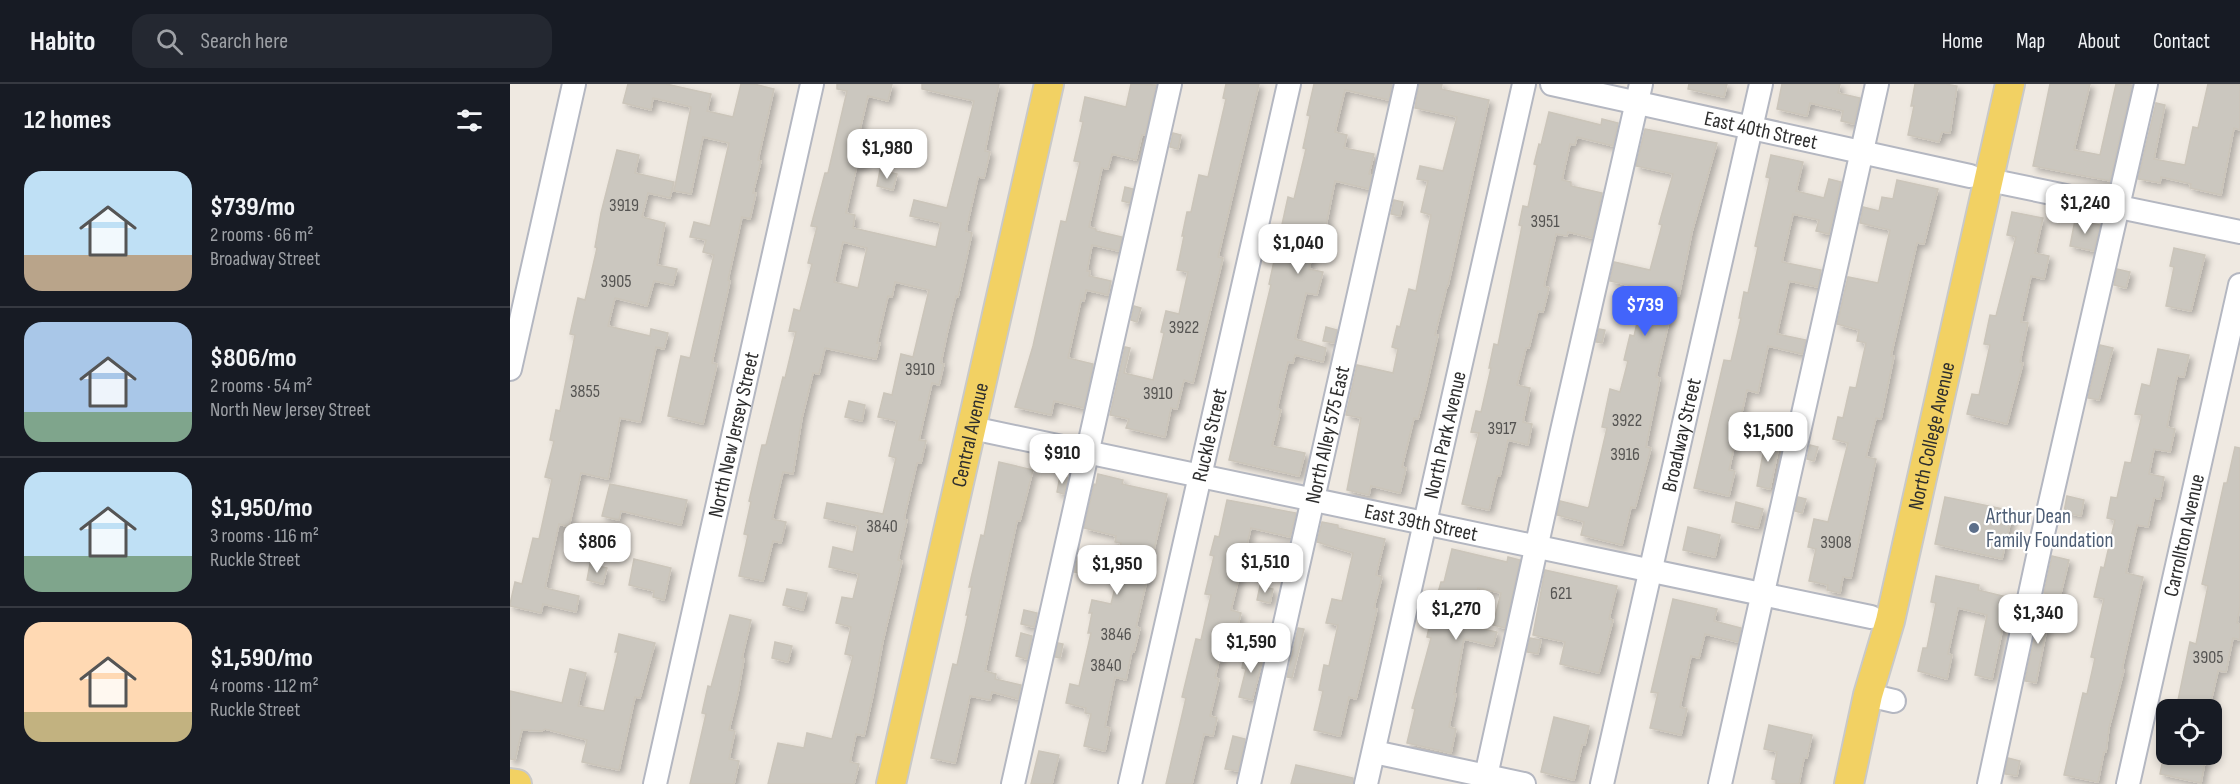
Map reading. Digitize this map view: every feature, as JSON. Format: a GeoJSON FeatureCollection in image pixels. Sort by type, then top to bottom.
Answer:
{"type":"FeatureCollection","features":[{"type":"Feature","properties":{"kind":"main road","name":"Central Avenue"},"geometry":{"type":"LineString","coordinates":[[891,784],[1049,84]]}},
{"type":"Feature","properties":{"kind":"main road","name":"North College Avenue"},"geometry":{"type":"LineString","coordinates":[[1849,784],[1881,698],[1890,621],[1979,178],[1991,84]]}},
{"type":"Feature","properties":{"kind":"main road","name":"North College Avenue"},"geometry":{"type":"LineString","coordinates":[[1832,784],[1979,178],[2010,84]]}},
{"type":"Feature","properties":{"kind":"main road"},"geometry":{"type":"LineString","coordinates":[[510,783],[517,784]]}},
{"type":"Feature","properties":{"kind":"street"},"geometry":{"type":"LineString","coordinates":[[510,369],[574,84]]}},
{"type":"Feature","properties":{"kind":"street","name":"North New Jersey Street"},"geometry":{"type":"LineString","coordinates":[[655,784],[812,84]]}},
{"type":"Feature","properties":{"kind":"street"},"geometry":{"type":"LineString","coordinates":[[1013,784],[1170,84]]}},
{"type":"Feature","properties":{"kind":"street","name":"Ruckle Street"},"geometry":{"type":"LineString","coordinates":[[1130,784],[1288,84]]}},
{"type":"Feature","properties":{"kind":"street","name":"North Alley 575 East"},"geometry":{"type":"LineString","coordinates":[[1249,784],[1406,84]]}},
{"type":"Feature","properties":{"kind":"street","name":"North Park Avenue"},"geometry":{"type":"LineString","coordinates":[[1366,784],[1524,84]]}},
{"type":"Feature","properties":{"kind":"street","name":"East 40th Street"},"geometry":{"type":"LineString","coordinates":[[1552,84],[1639,93],[1751,128],[2240,232]]}},
{"type":"Feature","properties":{"kind":"street","name":"Broadway Street"},"geometry":{"type":"LineString","coordinates":[[1602,784],[1761,84]]}},
{"type":"Feature","properties":{"kind":"street"},"geometry":{"type":"LineString","coordinates":[[1720,784],[1877,84]]}},
{"type":"Feature","properties":{"kind":"street","name":"North College Avenue"},"geometry":{"type":"LineString","coordinates":[[1840,784],[2000,84]]}},
{"type":"Feature","properties":{"kind":"street"},"geometry":{"type":"LineString","coordinates":[[1989,784],[2042,538],[2146,84]]}},
{"type":"Feature","properties":{"kind":"street"},"geometry":{"type":"LineString","coordinates":[[1486,776],[1639,93]]}},
{"type":"Feature","properties":{"kind":"street","name":"Carrollton Avenue"},"geometry":{"type":"LineString","coordinates":[[2128,784],[2240,285]]}},
{"type":"Feature","properties":{"kind":"street","name":"East 39th Street"},"geometry":{"type":"LineString","coordinates":[[972,428],[1871,617]]}},
{"type":"Feature","properties":{"kind":"street"},"geometry":{"type":"LineString","coordinates":[[1374,752],[1524,784]]}},
{"type":"Feature","properties":{"kind":"building"},"geometry":{"type":"Polygon","coordinates":[[[628,84],[666,84],[711,94],[707,111],[733,117],[741,84],[754,84],[774,89],[758,160],[761,161],[753,193],[756,193],[750,219],[742,217],[728,280],[730,281],[712,363],[717,364],[703,424],[668,416],[681,356],[690,358],[714,255],[703,252],[706,240],[690,237],[694,222],[710,226],[729,143],[703,137],[691,194],[674,191],[691,107],[653,98],[651,110],[623,103],[628,84]]]}},
{"type":"Feature","properties":{"kind":"building"},"geometry":{"type":"Polygon","coordinates":[[[837,84],[892,84],[888,101],[868,96],[857,142],[868,145],[863,166],[857,165],[846,213],[855,215],[853,228],[936,247],[941,223],[910,216],[914,200],[947,208],[974,101],[922,89],[922,84],[999,84],[985,151],[990,152],[984,178],[978,177],[966,231],[972,233],[947,334],[941,363],[944,364],[939,385],[932,383],[919,440],[926,441],[921,463],[917,463],[904,519],[907,520],[898,560],[902,561],[864,736],[856,734],[850,762],[859,764],[854,784],[768,784],[778,743],[804,748],[807,733],[832,739],[853,656],[845,654],[851,627],[836,623],[842,597],[853,599],[859,574],[829,567],[833,547],[853,552],[858,526],[824,518],[827,503],[883,514],[896,458],[889,456],[897,421],[878,417],[884,393],[892,395],[901,354],[913,357],[929,290],[895,282],[892,297],[888,296],[877,343],[880,343],[876,359],[825,348],[819,374],[813,373],[802,418],[793,474],[783,472],[772,519],[786,522],[781,543],[773,541],[763,581],[739,576],[748,535],[744,534],[751,502],[749,501],[762,445],[766,445],[796,332],[789,331],[794,309],[800,311],[812,264],[808,263],[817,227],[811,226],[825,173],[828,173],[847,91],[837,89],[837,84]],[[843,242],[834,282],[858,288],[867,248],[843,242]]]}},
{"type":"Feature","properties":{"kind":"building"},"geometry":{"type":"Polygon","coordinates":[[[1131,84],[1156,85],[1145,135],[1142,135],[1136,160],[1112,154],[1108,169],[1102,168],[1089,227],[1122,237],[1119,251],[1092,245],[1087,271],[1090,271],[1089,276],[1111,281],[1108,295],[1086,290],[1084,301],[1081,300],[1068,358],[1093,364],[1084,408],[1054,401],[1051,415],[1015,407],[1033,346],[1061,221],[1066,222],[1080,162],[1074,161],[1083,122],[1080,121],[1085,97],[1126,107],[1131,84]]]}},
{"type":"Feature","properties":{"kind":"building"},"geometry":{"type":"Polygon","coordinates":[[[1226,84],[1259,84],[1218,257],[1223,258],[1193,383],[1184,380],[1177,409],[1171,408],[1165,437],[1126,428],[1129,419],[1110,415],[1125,347],[1130,348],[1124,373],[1153,380],[1164,333],[1161,332],[1166,311],[1179,314],[1188,272],[1177,270],[1184,236],[1182,236],[1187,212],[1191,212],[1199,175],[1208,177],[1226,99],[1223,98],[1226,84]]]}},
{"type":"Feature","properties":{"kind":"building"},"geometry":{"type":"Polygon","coordinates":[[[1314,84],[1392,84],[1389,100],[1345,90],[1335,132],[1347,135],[1344,148],[1374,154],[1369,174],[1372,175],[1369,189],[1335,181],[1325,231],[1318,230],[1309,269],[1323,272],[1317,295],[1306,293],[1295,339],[1326,348],[1323,362],[1295,355],[1293,363],[1288,362],[1277,409],[1281,410],[1272,446],[1305,453],[1299,476],[1229,460],[1271,285],[1269,284],[1288,197],[1294,199],[1306,149],[1303,148],[1310,116],[1307,115],[1314,84]]]}},
{"type":"Feature","properties":{"kind":"building"},"geometry":{"type":"Polygon","coordinates":[[[1419,84],[1442,84],[1441,89],[1489,100],[1435,335],[1438,335],[1426,388],[1418,419],[1414,418],[1402,467],[1406,468],[1400,493],[1371,486],[1369,495],[1347,490],[1361,418],[1346,415],[1357,365],[1393,373],[1398,349],[1392,347],[1397,326],[1400,327],[1409,289],[1416,291],[1431,215],[1421,212],[1428,181],[1417,179],[1420,166],[1443,171],[1457,117],[1415,108],[1419,84]]]}},
{"type":"Feature","properties":{"kind":"building"},"geometry":{"type":"Polygon","coordinates":[[[1689,84],[1727,84],[1724,97],[1688,89],[1689,84]]]}},
{"type":"Feature","properties":{"kind":"building"},"geometry":{"type":"Polygon","coordinates":[[[1782,84],[1840,84],[1838,93],[1860,98],[1854,124],[1841,121],[1843,111],[1810,103],[1807,116],[1777,109],[1782,84]]]}},
{"type":"Feature","properties":{"kind":"building"},"geometry":{"type":"Polygon","coordinates":[[[1915,84],[1957,86],[1950,133],[1942,132],[1939,142],[1908,135],[1914,106],[1911,106],[1915,84]]]}},
{"type":"Feature","properties":{"kind":"building"},"geometry":{"type":"Polygon","coordinates":[[[2050,84],[2090,84],[2074,150],[2100,155],[2116,84],[2132,85],[2110,181],[2033,166],[2050,84]]]}},
{"type":"Feature","properties":{"kind":"building"},"geometry":{"type":"Polygon","coordinates":[[[2208,84],[2240,84],[2240,130],[2234,128],[2221,195],[2190,188],[2191,184],[2161,177],[2160,183],[2138,179],[2156,103],[2165,105],[2154,159],[2185,165],[2193,127],[2198,128],[2208,84]]]}},
{"type":"Feature","properties":{"kind":"building"},"geometry":{"type":"Polygon","coordinates":[[[1549,112],[1601,125],[1602,119],[1618,123],[1613,146],[1577,137],[1575,145],[1570,144],[1562,180],[1571,182],[1571,186],[1602,193],[1592,238],[1568,232],[1567,236],[1556,234],[1544,286],[1549,288],[1543,312],[1538,311],[1517,385],[1530,388],[1523,422],[1532,424],[1528,445],[1508,440],[1489,510],[1462,504],[1479,433],[1471,432],[1476,411],[1481,412],[1494,344],[1498,345],[1522,226],[1519,225],[1523,206],[1528,207],[1537,165],[1534,164],[1549,112]]]}},
{"type":"Feature","properties":{"kind":"building"},"geometry":{"type":"Polygon","coordinates":[[[1645,129],[1717,143],[1692,232],[1679,296],[1675,296],[1656,377],[1660,378],[1646,447],[1651,448],[1635,508],[1631,507],[1622,545],[1581,535],[1584,522],[1557,515],[1560,501],[1588,508],[1589,506],[1607,428],[1602,427],[1610,389],[1620,392],[1628,361],[1624,360],[1630,335],[1634,336],[1645,289],[1610,281],[1614,262],[1650,270],[1662,225],[1659,224],[1673,174],[1636,166],[1645,129]]]}},
{"type":"Feature","properties":{"kind":"building"},"geometry":{"type":"Polygon","coordinates":[[[1173,133],[1181,135],[1178,149],[1170,147],[1173,133]]]}},
{"type":"Feature","properties":{"kind":"building"},"geometry":{"type":"Polygon","coordinates":[[[617,150],[639,155],[635,173],[674,182],[670,198],[648,193],[642,217],[665,223],[657,265],[677,269],[673,285],[654,281],[647,306],[615,298],[608,326],[650,336],[651,329],[668,333],[664,349],[656,347],[640,422],[620,418],[608,479],[581,473],[569,527],[559,524],[545,588],[579,596],[576,612],[543,604],[541,613],[510,606],[510,604],[515,582],[522,584],[533,538],[539,539],[552,479],[545,477],[554,441],[550,440],[556,410],[560,411],[575,335],[570,334],[578,298],[585,300],[597,248],[595,247],[601,213],[617,150]]]}},
{"type":"Feature","properties":{"kind":"building"},"geometry":{"type":"Polygon","coordinates":[[[1771,155],[1803,162],[1796,191],[1824,198],[1829,179],[1841,182],[1829,234],[1816,231],[1819,220],[1793,214],[1782,262],[1821,270],[1818,287],[1789,281],[1777,334],[1806,340],[1802,354],[1768,346],[1758,393],[1747,390],[1729,470],[1735,471],[1729,496],[1694,488],[1724,360],[1731,361],[1741,318],[1739,318],[1744,292],[1748,293],[1758,247],[1755,246],[1770,178],[1766,177],[1771,155]]]}},
{"type":"Feature","properties":{"kind":"building"},"geometry":{"type":"Polygon","coordinates":[[[880,170],[897,174],[893,190],[877,186],[880,170]]]}},
{"type":"Feature","properties":{"kind":"building"},"geometry":{"type":"Polygon","coordinates":[[[1897,180],[1938,189],[1924,244],[1917,243],[1891,356],[1894,356],[1881,419],[1876,418],[1866,457],[1876,459],[1851,578],[1843,577],[1840,593],[1827,590],[1828,585],[1809,581],[1816,549],[1808,547],[1814,519],[1828,522],[1848,443],[1833,439],[1838,417],[1843,418],[1850,387],[1856,388],[1866,343],[1857,341],[1859,330],[1837,324],[1848,277],[1878,283],[1890,230],[1860,223],[1863,207],[1879,211],[1882,197],[1893,199],[1897,180]]]}},
{"type":"Feature","properties":{"kind":"building"},"geometry":{"type":"Polygon","coordinates":[[[1125,187],[1133,189],[1130,203],[1122,201],[1125,187]]]}},
{"type":"Feature","properties":{"kind":"building"},"geometry":{"type":"Polygon","coordinates":[[[1394,200],[1403,202],[1400,216],[1391,214],[1394,200]]]}},
{"type":"Feature","properties":{"kind":"building"},"geometry":{"type":"Polygon","coordinates":[[[2012,212],[2043,218],[2035,253],[2049,256],[2044,279],[2031,276],[2021,322],[2028,323],[2020,362],[2023,363],[2007,424],[1967,414],[1972,394],[1979,395],[1990,345],[1984,344],[1990,315],[1996,316],[2016,237],[2007,235],[2012,212]]]}},
{"type":"Feature","properties":{"kind":"building"},"geometry":{"type":"Polygon","coordinates":[[[2075,220],[2100,225],[2094,251],[2070,246],[2075,220]]]}},
{"type":"Feature","properties":{"kind":"building"},"geometry":{"type":"Polygon","coordinates":[[[2174,248],[2205,255],[2191,311],[2166,306],[2174,267],[2170,266],[2174,248]]]}},
{"type":"Feature","properties":{"kind":"building"},"geometry":{"type":"Polygon","coordinates":[[[2117,269],[2130,272],[2126,288],[2114,285],[2117,269]]]}},
{"type":"Feature","properties":{"kind":"building"},"geometry":{"type":"Polygon","coordinates":[[[1134,306],[1141,308],[1137,322],[1131,320],[1134,306]]]}},
{"type":"Feature","properties":{"kind":"building"},"geometry":{"type":"Polygon","coordinates":[[[1326,327],[1337,330],[1334,343],[1323,341],[1326,327]]]}},
{"type":"Feature","properties":{"kind":"building"},"geometry":{"type":"Polygon","coordinates":[[[1599,329],[1605,330],[1602,343],[1596,342],[1599,329]]]}},
{"type":"Feature","properties":{"kind":"building"},"geometry":{"type":"Polygon","coordinates":[[[2100,345],[2113,348],[2099,400],[2088,398],[2100,345]]]}},
{"type":"Feature","properties":{"kind":"building"},"geometry":{"type":"Polygon","coordinates":[[[2158,349],[2189,355],[2184,377],[2177,376],[2167,427],[2175,429],[2170,452],[2154,449],[2149,474],[2164,477],[2160,499],[2154,498],[2148,527],[2137,525],[2126,573],[2143,577],[2098,782],[2064,775],[2083,693],[2087,694],[2095,658],[2091,657],[2104,599],[2094,597],[2101,567],[2104,568],[2115,520],[2107,518],[2111,497],[2117,498],[2125,462],[2131,463],[2142,415],[2135,414],[2142,384],[2150,386],[2158,349]]]}},
{"type":"Feature","properties":{"kind":"building"},"geometry":{"type":"Polygon","coordinates":[[[849,401],[865,405],[862,421],[845,417],[849,401]]]}},
{"type":"Feature","properties":{"kind":"building"},"geometry":{"type":"Polygon","coordinates":[[[1766,438],[1780,441],[1770,489],[1757,486],[1766,438]]]}},
{"type":"Feature","properties":{"kind":"building"},"geometry":{"type":"Polygon","coordinates":[[[1810,445],[1818,447],[1814,461],[1807,459],[1810,445]]]}},
{"type":"Feature","properties":{"kind":"building"},"geometry":{"type":"Polygon","coordinates":[[[2235,447],[2240,448],[2240,607],[2237,623],[2240,624],[2240,640],[2233,638],[2226,672],[2218,671],[2212,699],[2178,699],[2190,642],[2196,644],[2208,586],[2202,584],[2224,483],[2227,483],[2235,447]]]}},
{"type":"Feature","properties":{"kind":"building"},"geometry":{"type":"Polygon","coordinates":[[[999,462],[1033,470],[1020,521],[1017,521],[985,671],[996,674],[995,679],[1021,685],[1018,699],[992,692],[990,700],[970,696],[955,763],[931,758],[953,664],[957,665],[968,615],[966,615],[972,587],[969,587],[981,535],[984,536],[999,462]]]}},
{"type":"Feature","properties":{"kind":"building"},"geometry":{"type":"Polygon","coordinates":[[[1098,474],[1123,480],[1122,484],[1167,494],[1136,627],[1140,628],[1134,652],[1132,651],[1126,680],[1115,677],[1105,727],[1110,728],[1105,751],[1084,746],[1091,714],[1085,713],[1086,708],[1066,703],[1070,684],[1079,686],[1091,633],[1088,633],[1092,600],[1111,604],[1118,576],[1114,575],[1121,543],[1115,542],[1116,536],[1084,528],[1098,474]]]}},
{"type":"Feature","properties":{"kind":"building"},"geometry":{"type":"Polygon","coordinates":[[[1060,476],[1068,478],[1064,494],[1057,492],[1060,476]]]}},
{"type":"Feature","properties":{"kind":"building"},"geometry":{"type":"Polygon","coordinates":[[[610,484],[687,500],[681,525],[621,511],[619,520],[602,516],[610,484]]]}},
{"type":"Feature","properties":{"kind":"building"},"geometry":{"type":"Polygon","coordinates":[[[2067,496],[2084,500],[2081,516],[2064,512],[2067,496]]]}},
{"type":"Feature","properties":{"kind":"building"},"geometry":{"type":"Polygon","coordinates":[[[1798,497],[1806,499],[1802,513],[1795,511],[1798,497]]]}},
{"type":"Feature","properties":{"kind":"building","name":"Arthur Dean Family Foundation"},"geometry":{"type":"Polygon","coordinates":[[[1945,497],[2013,511],[2002,559],[1935,544],[1945,497]]]}},
{"type":"Feature","properties":{"kind":"building"},"geometry":{"type":"Polygon","coordinates":[[[1227,500],[1296,513],[1290,537],[1251,528],[1231,610],[1241,613],[1236,633],[1226,631],[1215,678],[1219,679],[1210,716],[1217,718],[1213,736],[1204,734],[1192,784],[1166,784],[1186,698],[1182,697],[1196,639],[1201,640],[1211,595],[1205,594],[1214,556],[1210,555],[1215,536],[1219,537],[1227,500]]]}},
{"type":"Feature","properties":{"kind":"building"},"geometry":{"type":"Polygon","coordinates":[[[1736,502],[1763,509],[1758,528],[1732,522],[1736,502]]]}},
{"type":"Feature","properties":{"kind":"building"},"geometry":{"type":"Polygon","coordinates":[[[1322,522],[1385,539],[1376,575],[1382,577],[1374,608],[1377,609],[1356,699],[1349,697],[1340,736],[1314,730],[1323,691],[1319,690],[1324,665],[1329,666],[1338,625],[1326,623],[1332,599],[1342,601],[1353,553],[1317,542],[1322,522]]]}},
{"type":"Feature","properties":{"kind":"building"},"geometry":{"type":"Polygon","coordinates":[[[1688,527],[1720,535],[1715,557],[1683,550],[1688,527]]]}},
{"type":"Feature","properties":{"kind":"building"},"geometry":{"type":"Polygon","coordinates":[[[1452,549],[1507,562],[1508,557],[1520,560],[1505,628],[1493,625],[1501,593],[1478,588],[1469,626],[1497,632],[1493,646],[1464,639],[1449,727],[1456,729],[1451,753],[1407,743],[1415,709],[1412,708],[1431,638],[1427,637],[1431,618],[1441,582],[1444,582],[1452,549]]]}},
{"type":"Feature","properties":{"kind":"building"},"geometry":{"type":"Polygon","coordinates":[[[2052,556],[2069,560],[2060,597],[2044,593],[2052,556]]]}},
{"type":"Feature","properties":{"kind":"building"},"geometry":{"type":"Polygon","coordinates":[[[1078,557],[1090,560],[1087,575],[1074,572],[1078,557]]]}},
{"type":"Feature","properties":{"kind":"building"},"geometry":{"type":"Polygon","coordinates":[[[634,559],[671,568],[664,600],[653,597],[654,591],[629,585],[634,559]]]}},
{"type":"Feature","properties":{"kind":"building"},"geometry":{"type":"Polygon","coordinates":[[[590,564],[607,568],[603,584],[587,580],[590,564]]]}},
{"type":"Feature","properties":{"kind":"building"},"geometry":{"type":"Polygon","coordinates":[[[1545,570],[1617,586],[1609,619],[1613,620],[1599,673],[1560,664],[1565,642],[1533,635],[1545,570]]]}},
{"type":"Feature","properties":{"kind":"building"},"geometry":{"type":"Polygon","coordinates":[[[1936,576],[1979,585],[1978,590],[2015,599],[2012,614],[2006,613],[1992,679],[1975,675],[1987,615],[1958,608],[1948,654],[1952,655],[1947,679],[1918,671],[1923,648],[1927,648],[1936,603],[1931,602],[1936,576]]]}},
{"type":"Feature","properties":{"kind":"building"},"geometry":{"type":"Polygon","coordinates":[[[1260,586],[1273,589],[1270,603],[1257,600],[1260,586]]]}},
{"type":"Feature","properties":{"kind":"building"},"geometry":{"type":"Polygon","coordinates":[[[787,589],[807,593],[803,610],[783,605],[787,589]]]}},
{"type":"Feature","properties":{"kind":"building"},"geometry":{"type":"Polygon","coordinates":[[[1673,599],[1717,609],[1714,621],[1741,628],[1738,642],[1705,634],[1699,658],[1691,656],[1680,707],[1687,709],[1681,735],[1650,728],[1658,693],[1651,692],[1673,599]]]}},
{"type":"Feature","properties":{"kind":"building"},"geometry":{"type":"Polygon","coordinates":[[[2041,606],[2051,608],[2036,683],[2025,681],[2041,606]]]}},
{"type":"Feature","properties":{"kind":"building"},"geometry":{"type":"Polygon","coordinates":[[[1024,610],[1037,613],[1034,627],[1021,624],[1024,610]]]}},
{"type":"Feature","properties":{"kind":"building"},"geometry":{"type":"Polygon","coordinates":[[[730,615],[751,620],[729,730],[735,731],[729,759],[739,761],[734,784],[690,784],[706,714],[702,713],[708,686],[711,687],[730,615]]]}},
{"type":"Feature","properties":{"kind":"building"},"geometry":{"type":"Polygon","coordinates":[[[1298,628],[1304,629],[1292,678],[1287,677],[1298,628]]]}},
{"type":"Feature","properties":{"kind":"building"},"geometry":{"type":"Polygon","coordinates":[[[1021,633],[1032,636],[1027,659],[1016,656],[1021,633]]]}},
{"type":"Feature","properties":{"kind":"building"},"geometry":{"type":"Polygon","coordinates":[[[619,634],[655,643],[640,698],[635,697],[619,770],[582,762],[587,740],[545,729],[542,731],[522,730],[515,760],[510,759],[510,691],[562,703],[570,669],[586,673],[578,706],[604,711],[618,652],[615,652],[619,634]]]}},
{"type":"Feature","properties":{"kind":"building"},"geometry":{"type":"Polygon","coordinates":[[[1530,638],[1541,640],[1538,654],[1527,652],[1530,638]]]}},
{"type":"Feature","properties":{"kind":"building"},"geometry":{"type":"Polygon","coordinates":[[[775,642],[792,646],[788,662],[772,658],[775,642]]]}},
{"type":"Feature","properties":{"kind":"building"},"geometry":{"type":"Polygon","coordinates":[[[1058,643],[1063,644],[1060,658],[1055,657],[1058,643]]]}},
{"type":"Feature","properties":{"kind":"building"},"geometry":{"type":"Polygon","coordinates":[[[1245,651],[1264,655],[1252,700],[1239,697],[1246,669],[1242,668],[1245,651]]]}},
{"type":"Feature","properties":{"kind":"building"},"geometry":{"type":"Polygon","coordinates":[[[1554,717],[1589,726],[1574,780],[1541,772],[1554,717]]]}},
{"type":"Feature","properties":{"kind":"building"},"geometry":{"type":"Polygon","coordinates":[[[1769,725],[1812,735],[1807,758],[1804,758],[1799,784],[1776,784],[1776,780],[1772,779],[1777,752],[1764,749],[1769,725]]]}},
{"type":"Feature","properties":{"kind":"building"},"geometry":{"type":"Polygon","coordinates":[[[1233,736],[1245,739],[1238,771],[1225,769],[1233,736]]]}},
{"type":"Feature","properties":{"kind":"building"},"geometry":{"type":"Polygon","coordinates":[[[1039,751],[1059,755],[1052,784],[1031,784],[1039,751]]]}},
{"type":"Feature","properties":{"kind":"building"},"geometry":{"type":"Polygon","coordinates":[[[2008,758],[2020,761],[2017,776],[2005,774],[2008,758]]]}},
{"type":"Feature","properties":{"kind":"building"},"geometry":{"type":"Polygon","coordinates":[[[1296,765],[1353,778],[1353,784],[1291,784],[1296,765]]]}},
{"type":"Feature","properties":{"kind":"building"},"geometry":{"type":"Polygon","coordinates":[[[2162,765],[2204,765],[2201,783],[2160,774],[2162,765]]]}},
{"type":"Feature","properties":{"kind":"place","name":"Arthur Dean Family Foundation"},"geometry":{"type":"Point","coordinates":[1974,528]}}]}
